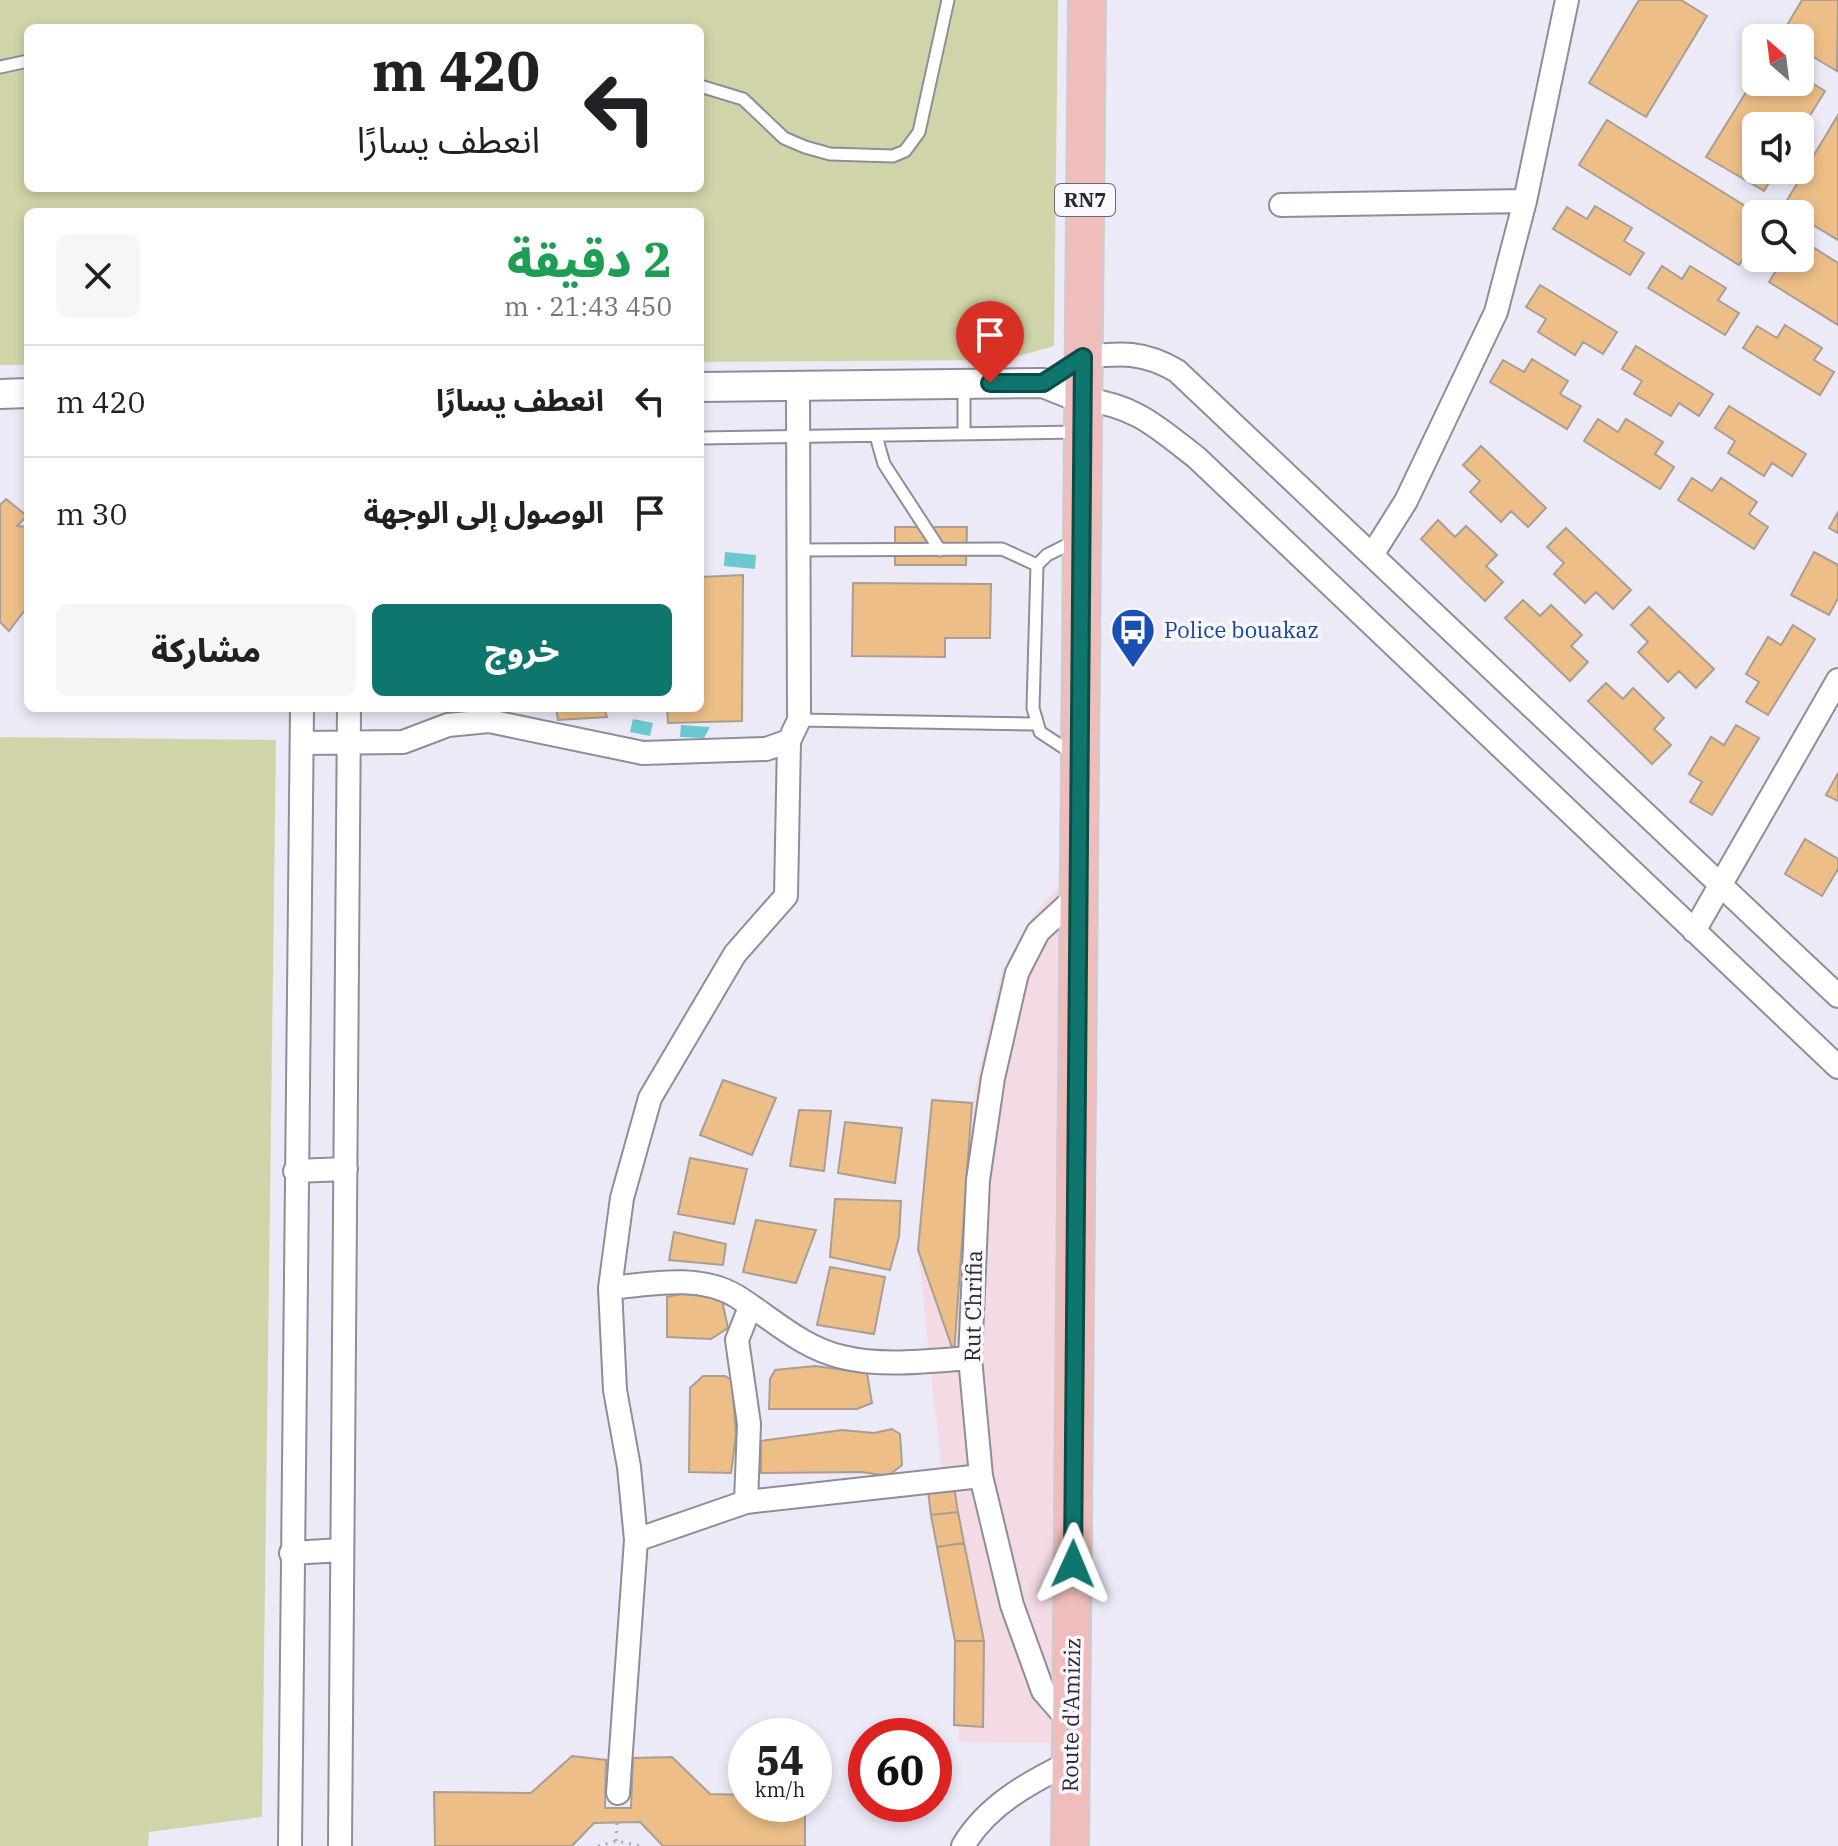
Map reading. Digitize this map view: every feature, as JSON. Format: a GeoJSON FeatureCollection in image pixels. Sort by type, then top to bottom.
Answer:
{"type":"FeatureCollection","features":[{"type":"Feature","properties":{"kind":"main road","name":"Route d'Amiziz"},"geometry":{"type":"LineString","coordinates":[[1070,1846],[1087,0]]}},
{"type":"Feature","properties":{"kind":"street"},"geometry":{"type":"LineString","coordinates":[[1372,555],[1406,501],[1496,312],[1525,201],[1567,0]]}},
{"type":"Feature","properties":{"kind":"street"},"geometry":{"type":"LineString","coordinates":[[1281,205],[1525,201]]}},
{"type":"Feature","properties":{"kind":"street"},"geometry":{"type":"LineString","coordinates":[[704,387],[1043,383],[1083,357],[1117,353],[1152,357],[1177,371],[1838,996]]}},
{"type":"Feature","properties":{"kind":"street"},"geometry":{"type":"LineString","coordinates":[[1043,383],[1082,416],[1116,404],[1144,418],[1197,458],[1838,1067]]}},
{"type":"Feature","properties":{"kind":"street"},"geometry":{"type":"LineString","coordinates":[[618,1793],[636,1540],[629,1467],[615,1390],[610,1288],[622,1198],[650,1098],[735,954],[786,896],[789,741],[799,720],[798,386]]}},
{"type":"Feature","properties":{"kind":"street"},"geometry":{"type":"LineString","coordinates":[[0,394],[24,393]]}},
{"type":"Feature","properties":{"kind":"street"},"geometry":{"type":"LineString","coordinates":[[1694,931],[1838,680]]}},
{"type":"Feature","properties":{"kind":"street"},"geometry":{"type":"LineString","coordinates":[[290,1846],[302,712]]}},
{"type":"Feature","properties":{"kind":"street"},"geometry":{"type":"LineString","coordinates":[[340,1846],[349,712]]}},
{"type":"Feature","properties":{"kind":"street"},"geometry":{"type":"LineString","coordinates":[[302,743],[403,742],[448,725],[489,721],[643,753],[766,749],[789,741]]}},
{"type":"Feature","properties":{"kind":"street","name":"Rut Chrifia"},"geometry":{"type":"LineString","coordinates":[[1071,1723],[1043,1691],[1012,1605],[981,1476],[970,1358],[978,1180],[993,1078],[1014,988],[1038,932],[1079,894]]}},
{"type":"Feature","properties":{"kind":"street"},"geometry":{"type":"LineString","coordinates":[[295,1171],[346,1169]]}},
{"type":"Feature","properties":{"kind":"street"},"geometry":{"type":"LineString","coordinates":[[610,1288],[687,1281],[734,1294],[797,1340],[841,1357],[895,1363],[970,1358]]}},
{"type":"Feature","properties":{"kind":"street"},"geometry":{"type":"LineString","coordinates":[[746,1502],[749,1424],[737,1340],[750,1307]]}},
{"type":"Feature","properties":{"kind":"street"},"geometry":{"type":"LineString","coordinates":[[636,1540],[746,1502],[981,1476]]}},
{"type":"Feature","properties":{"kind":"street"},"geometry":{"type":"LineString","coordinates":[[291,1553],[342,1550]]}},
{"type":"Feature","properties":{"kind":"street"},"geometry":{"type":"LineString","coordinates":[[963,1846],[970,1834],[1016,1790],[1071,1762]]}},
{"type":"Feature","properties":{"kind":"lane"},"geometry":{"type":"LineString","coordinates":[[704,87],[743,99],[775,131],[805,147],[830,154],[893,156],[905,151],[919,132],[948,0]]}},
{"type":"Feature","properties":{"kind":"lane"},"geometry":{"type":"LineString","coordinates":[[0,67],[24,62]]}},
{"type":"Feature","properties":{"kind":"lane"},"geometry":{"type":"LineString","coordinates":[[964,384],[964,434]]}},
{"type":"Feature","properties":{"kind":"lane"},"geometry":{"type":"LineString","coordinates":[[704,438],[964,434],[1082,416]]}},
{"type":"Feature","properties":{"kind":"lane"},"geometry":{"type":"LineString","coordinates":[[876,436],[884,464],[940,550]]}},
{"type":"Feature","properties":{"kind":"lane"},"geometry":{"type":"LineString","coordinates":[[1080,757],[1045,738],[1036,724],[1033,708],[1037,565],[1047,555],[1081,538]]}},
{"type":"Feature","properties":{"kind":"lane"},"geometry":{"type":"LineString","coordinates":[[799,550],[1002,549],[1037,565]]}},
{"type":"Feature","properties":{"kind":"lane"},"geometry":{"type":"LineString","coordinates":[[799,720],[1036,724]]}},
{"type":"Feature","properties":{"kind":"path"},"geometry":{"type":"LineString","coordinates":[[616,1841],[617,1823]]}},
{"type":"Feature","properties":{"kind":"path"},"geometry":{"type":"LineString","coordinates":[[598,1846],[616,1841],[641,1846]]}},
{"type":"Feature","properties":{"kind":"shaded area"},"geometry":{"type":"Polygon","coordinates":[[[1064,880],[1058,1743],[958,1742],[961,1653],[918,1250],[932,1100],[972,1102],[1001,973],[1034,914],[1064,880]]]}},
{"type":"Feature","properties":{"kind":"green space"},"geometry":{"type":"Polygon","coordinates":[[[0,0],[1058,0],[1054,346],[1005,360],[704,362],[704,208],[24,208],[24,365],[0,365],[0,0]]]}},
{"type":"Feature","properties":{"kind":"green space"},"geometry":{"type":"Polygon","coordinates":[[[0,737],[276,740],[262,1817],[149,1832],[148,1846],[0,1846],[0,737]]]}},
{"type":"Feature","properties":{"kind":"water"},"geometry":{"type":"Polygon","coordinates":[[[725,552],[756,555],[755,569],[724,566],[725,552]]]}},
{"type":"Feature","properties":{"kind":"water"},"geometry":{"type":"Polygon","coordinates":[[[633,719],[653,723],[650,736],[630,732],[633,719]]]}},
{"type":"Feature","properties":{"kind":"water"},"geometry":{"type":"Polygon","coordinates":[[[681,725],[710,727],[704,738],[680,737],[681,725]]]}},
{"type":"Feature","properties":{"kind":"building"},"geometry":{"type":"Polygon","coordinates":[[[1639,0],[1681,0],[1707,16],[1646,117],[1589,83],[1639,0]]]}},
{"type":"Feature","properties":{"kind":"building"},"geometry":{"type":"Polygon","coordinates":[[[1802,0],[1838,0],[1837,71],[1814,57],[1814,24],[1788,24],[1802,0]]]}},
{"type":"Feature","properties":{"kind":"building"},"geometry":{"type":"Polygon","coordinates":[[[1814,84],[1825,91],[1812,112],[1742,112],[1742,178],[1706,157],[1744,96],[1814,96],[1814,84]]]}},
{"type":"Feature","properties":{"kind":"building"},"geometry":{"type":"Polygon","coordinates":[[[1838,115],[1838,240],[1814,226],[1814,200],[1787,200],[1797,184],[1814,184],[1814,155],[1838,115]]]}},
{"type":"Feature","properties":{"kind":"building"},"geometry":{"type":"Polygon","coordinates":[[[1607,120],[1742,204],[1742,260],[1739,265],[1579,165],[1607,120]]]}},
{"type":"Feature","properties":{"kind":"building"},"geometry":{"type":"Polygon","coordinates":[[[1752,184],[1768,184],[1764,191],[1752,184]]]}},
{"type":"Feature","properties":{"kind":"building"},"geometry":{"type":"Polygon","coordinates":[[[1595,206],[1632,228],[1624,241],[1644,253],[1630,275],[1553,229],[1567,207],[1587,219],[1595,206]]]}},
{"type":"Feature","properties":{"kind":"building"},"geometry":{"type":"Polygon","coordinates":[[[1814,248],[1838,263],[1838,325],[1769,282],[1775,272],[1814,272],[1814,248]]]}},
{"type":"Feature","properties":{"kind":"building"},"geometry":{"type":"Polygon","coordinates":[[[1662,266],[1682,279],[1690,266],[1726,288],[1718,300],[1739,313],[1725,335],[1648,288],[1662,266]]]}},
{"type":"Feature","properties":{"kind":"building"},"geometry":{"type":"Polygon","coordinates":[[[1540,285],[1617,332],[1603,354],[1583,342],[1575,355],[1538,332],[1546,319],[1526,307],[1540,285]]]}},
{"type":"Feature","properties":{"kind":"building"},"geometry":{"type":"Polygon","coordinates":[[[1785,325],[1822,348],[1814,360],[1834,372],[1820,395],[1743,348],[1757,326],[1777,338],[1785,325]]]}},
{"type":"Feature","properties":{"kind":"building"},"geometry":{"type":"Polygon","coordinates":[[[1636,346],[1713,394],[1699,416],[1679,403],[1671,416],[1634,394],[1642,381],[1622,369],[1636,346]]]}},
{"type":"Feature","properties":{"kind":"building"},"geometry":{"type":"Polygon","coordinates":[[[1532,359],[1568,381],[1560,394],[1581,406],[1567,429],[1490,382],[1503,360],[1524,372],[1532,359]]]}},
{"type":"Feature","properties":{"kind":"building"},"geometry":{"type":"Polygon","coordinates":[[[1729,406],[1806,454],[1792,476],[1772,463],[1764,476],[1728,453],[1735,441],[1715,428],[1729,406]]]}},
{"type":"Feature","properties":{"kind":"building"},"geometry":{"type":"Polygon","coordinates":[[[1598,419],[1618,432],[1626,419],[1663,442],[1655,454],[1674,467],[1660,489],[1584,441],[1598,419]]]}},
{"type":"Feature","properties":{"kind":"building"},"geometry":{"type":"Polygon","coordinates":[[[1481,446],[1546,508],[1528,527],[1511,511],[1501,522],[1470,492],[1480,481],[1463,465],[1481,446]]]}},
{"type":"Feature","properties":{"kind":"building"},"geometry":{"type":"Polygon","coordinates":[[[1692,478],[1712,491],[1721,478],[1757,502],[1749,514],[1768,527],[1754,549],[1678,500],[1692,478]]]}},
{"type":"Feature","properties":{"kind":"building"},"geometry":{"type":"Polygon","coordinates":[[[6,499],[24,514],[24,519],[17,526],[24,527],[24,611],[9,631],[0,622],[0,505],[6,499]]]}},
{"type":"Feature","properties":{"kind":"building"},"geometry":{"type":"Polygon","coordinates":[[[1838,512],[1838,533],[1829,528],[1838,512]]]}},
{"type":"Feature","properties":{"kind":"building"},"geometry":{"type":"Polygon","coordinates":[[[1438,520],[1455,537],[1466,526],[1497,555],[1486,566],[1503,582],[1485,601],[1421,539],[1438,520]]]}},
{"type":"Feature","properties":{"kind":"building"},"geometry":{"type":"Polygon","coordinates":[[[895,527],[967,527],[966,565],[895,565],[895,527]]]}},
{"type":"Feature","properties":{"kind":"building"},"geometry":{"type":"Polygon","coordinates":[[[1566,528],[1631,590],[1613,609],[1596,592],[1585,603],[1554,574],[1564,563],[1547,547],[1566,528]]]}},
{"type":"Feature","properties":{"kind":"building"},"geometry":{"type":"Polygon","coordinates":[[[1814,552],[1838,565],[1838,598],[1829,615],[1791,595],[1814,552]]]}},
{"type":"Feature","properties":{"kind":"building"},"geometry":{"type":"Polygon","coordinates":[[[743,575],[742,721],[668,723],[667,712],[704,712],[704,577],[743,575]]]}},
{"type":"Feature","properties":{"kind":"building"},"geometry":{"type":"Polygon","coordinates":[[[853,583],[991,584],[990,638],[945,638],[945,657],[852,656],[853,583]]]}},
{"type":"Feature","properties":{"kind":"building"},"geometry":{"type":"Polygon","coordinates":[[[1523,600],[1540,616],[1551,605],[1582,635],[1571,646],[1588,662],[1570,681],[1505,618],[1523,600]]]}},
{"type":"Feature","properties":{"kind":"building"},"geometry":{"type":"Polygon","coordinates":[[[1649,607],[1714,669],[1696,688],[1679,671],[1668,682],[1638,652],[1648,642],[1631,625],[1649,607]]]}},
{"type":"Feature","properties":{"kind":"building"},"geometry":{"type":"Polygon","coordinates":[[[1793,625],[1815,639],[1768,715],[1746,702],[1759,682],[1746,674],[1768,637],[1781,645],[1793,625]]]}},
{"type":"Feature","properties":{"kind":"building"},"geometry":{"type":"Polygon","coordinates":[[[1606,683],[1623,699],[1633,688],[1664,718],[1654,729],[1671,745],[1652,764],[1588,701],[1606,683]]]}},
{"type":"Feature","properties":{"kind":"building"},"geometry":{"type":"Polygon","coordinates":[[[557,712],[605,712],[607,717],[558,720],[557,712]]]}},
{"type":"Feature","properties":{"kind":"building"},"geometry":{"type":"Polygon","coordinates":[[[1736,725],[1759,738],[1712,815],[1690,802],[1702,782],[1689,774],[1711,737],[1724,745],[1736,725]]]}},
{"type":"Feature","properties":{"kind":"building"},"geometry":{"type":"Polygon","coordinates":[[[1838,773],[1838,801],[1826,795],[1838,773]]]}},
{"type":"Feature","properties":{"kind":"building"},"geometry":{"type":"Polygon","coordinates":[[[1805,839],[1838,859],[1838,869],[1822,896],[1785,874],[1805,839]]]}},
{"type":"Feature","properties":{"kind":"building"},"geometry":{"type":"Polygon","coordinates":[[[723,1080],[776,1098],[752,1155],[700,1135],[723,1080]]]}},
{"type":"Feature","properties":{"kind":"building"},"geometry":{"type":"Polygon","coordinates":[[[932,1100],[972,1103],[954,1353],[918,1250],[932,1100]]]}},
{"type":"Feature","properties":{"kind":"building"},"geometry":{"type":"Polygon","coordinates":[[[799,1110],[831,1111],[824,1171],[790,1166],[799,1110]]]}},
{"type":"Feature","properties":{"kind":"building"},"geometry":{"type":"Polygon","coordinates":[[[845,1122],[902,1128],[895,1183],[838,1173],[845,1122]]]}},
{"type":"Feature","properties":{"kind":"building"},"geometry":{"type":"Polygon","coordinates":[[[690,1158],[747,1169],[734,1224],[678,1214],[690,1158]]]}},
{"type":"Feature","properties":{"kind":"building"},"geometry":{"type":"Polygon","coordinates":[[[835,1199],[901,1201],[899,1237],[890,1270],[830,1257],[835,1199]]]}},
{"type":"Feature","properties":{"kind":"building"},"geometry":{"type":"Polygon","coordinates":[[[756,1220],[816,1230],[796,1283],[743,1272],[756,1220]]]}},
{"type":"Feature","properties":{"kind":"building"},"geometry":{"type":"Polygon","coordinates":[[[674,1232],[726,1244],[723,1265],[669,1260],[674,1232]]]}},
{"type":"Feature","properties":{"kind":"building"},"geometry":{"type":"Polygon","coordinates":[[[830,1267],[885,1277],[874,1334],[817,1325],[830,1267]]]}},
{"type":"Feature","properties":{"kind":"building"},"geometry":{"type":"Polygon","coordinates":[[[685,1293],[721,1296],[728,1328],[711,1339],[667,1337],[667,1297],[685,1293]]]}},
{"type":"Feature","properties":{"kind":"building"},"geometry":{"type":"Polygon","coordinates":[[[815,1366],[867,1373],[872,1403],[857,1409],[769,1409],[770,1379],[775,1370],[815,1366]]]}},
{"type":"Feature","properties":{"kind":"building"},"geometry":{"type":"Polygon","coordinates":[[[703,1376],[725,1376],[732,1380],[736,1435],[731,1473],[689,1472],[690,1388],[703,1376]]]}},
{"type":"Feature","properties":{"kind":"building"},"geometry":{"type":"Polygon","coordinates":[[[892,1429],[900,1434],[902,1465],[888,1476],[862,1472],[761,1473],[761,1441],[842,1430],[874,1433],[892,1429]]]}},
{"type":"Feature","properties":{"kind":"building"},"geometry":{"type":"Polygon","coordinates":[[[954,1487],[958,1512],[931,1515],[928,1491],[954,1487]]]}},
{"type":"Feature","properties":{"kind":"building"},"geometry":{"type":"Polygon","coordinates":[[[958,1512],[964,1543],[937,1547],[931,1515],[958,1512]]]}},
{"type":"Feature","properties":{"kind":"building"},"geometry":{"type":"Polygon","coordinates":[[[964,1543],[984,1641],[955,1641],[937,1547],[964,1543]]]}},
{"type":"Feature","properties":{"kind":"building"},"geometry":{"type":"Polygon","coordinates":[[[955,1641],[984,1641],[983,1727],[954,1725],[955,1641]]]}},
{"type":"Feature","properties":{"kind":"building"},"geometry":{"type":"Polygon","coordinates":[[[572,1756],[606,1760],[605,1808],[631,1808],[633,1758],[672,1757],[710,1794],[728,1794],[728,1822],[805,1822],[805,1846],[663,1846],[640,1822],[594,1823],[572,1846],[435,1846],[434,1792],[531,1793],[572,1756]]]}},
{"type":"Feature","properties":{"kind":"place","name":"Police bouakaz"},"geometry":{"type":"Point","coordinates":[1133,669]}},
{"type":"Feature","properties":{"kind":"route"},"geometry":{"type":"LineString","coordinates":[[990,383],[1043,383],[1083,357],[1073,1564]]}}]}
